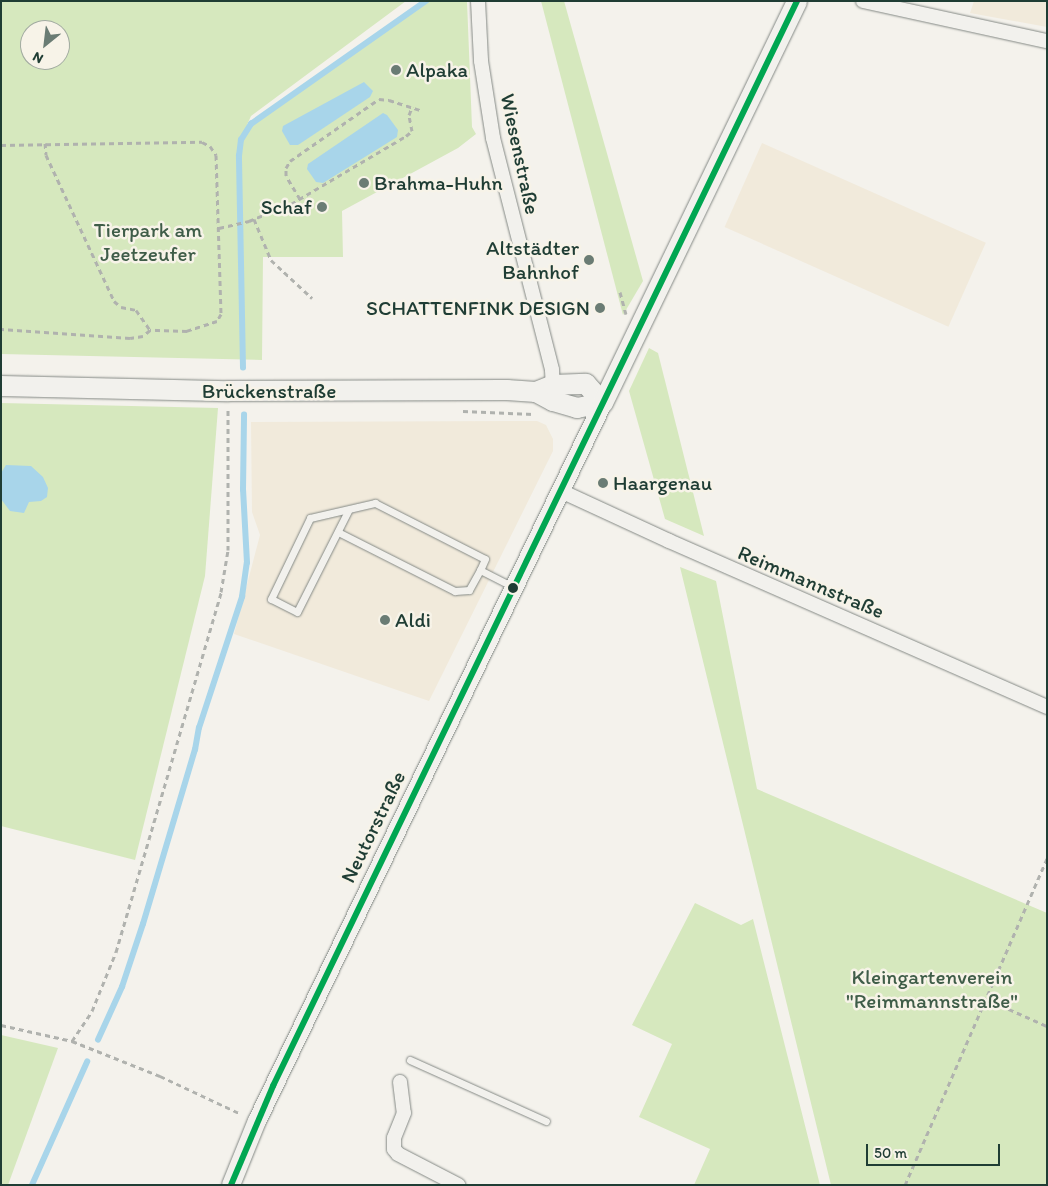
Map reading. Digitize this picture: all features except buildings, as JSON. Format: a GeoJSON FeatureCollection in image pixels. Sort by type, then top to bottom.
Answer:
{"type":"FeatureCollection","features":[{"type":"Feature","properties":{"kind":"main road"},"geometry":{"type":"LineString","coordinates":[[603,403],[797,1]]}},
{"type":"Feature","properties":{"kind":"main road","name":"Brückenstraße"},"geometry":{"type":"LineString","coordinates":[[1,386],[228,391],[507,390],[547,393],[586,384],[603,403]]}},
{"type":"Feature","properties":{"kind":"street","name":"Wiesenstraße"},"geometry":{"type":"LineString","coordinates":[[478,1],[481,61],[493,138],[551,367],[547,393]]}},
{"type":"Feature","properties":{"kind":"street"},"geometry":{"type":"LineString","coordinates":[[863,1],[1047,40]]}},
{"type":"Feature","properties":{"kind":"street","name":"Neutorstraße"},"geometry":{"type":"LineString","coordinates":[[232,1184],[256,1121],[603,403]]}},
{"type":"Feature","properties":{"kind":"street","name":"Reimmannstraße"},"geometry":{"type":"LineString","coordinates":[[561,491],[668,542],[1047,707]]}},
{"type":"Feature","properties":{"kind":"street"},"geometry":{"type":"LineString","coordinates":[[400,1082],[404,1113],[394,1138],[394,1149],[398,1154],[458,1185]]}},
{"type":"Feature","properties":{"kind":"lane"},"geometry":{"type":"LineString","coordinates":[[338,532],[455,591],[470,590],[480,570],[484,559],[376,503],[348,511],[310,518],[271,599],[297,612],[348,511]]}},
{"type":"Feature","properties":{"kind":"lane"},"geometry":{"type":"LineString","coordinates":[[480,570],[514,587]]}},
{"type":"Feature","properties":{"kind":"lane"},"geometry":{"type":"LineString","coordinates":[[410,1060],[546,1121]]}},
{"type":"Feature","properties":{"kind":"path"},"geometry":{"type":"LineString","coordinates":[[300,199],[286,176],[286,168],[290,161],[378,99],[389,100],[420,110]]}},
{"type":"Feature","properties":{"kind":"path"},"geometry":{"type":"LineString","coordinates":[[219,228],[233,226],[254,219],[300,199],[410,133],[412,129],[410,114],[412,107]]}},
{"type":"Feature","properties":{"kind":"path"},"geometry":{"type":"LineString","coordinates":[[45,143],[46,155],[114,301],[121,307],[136,310],[150,330]]}},
{"type":"Feature","properties":{"kind":"path"},"geometry":{"type":"LineString","coordinates":[[1,145],[45,143],[206,144],[212,148],[216,155],[220,318],[212,323],[187,331],[150,330],[143,336],[130,338],[1,329]]}},
{"type":"Feature","properties":{"kind":"path"},"geometry":{"type":"LineString","coordinates":[[254,219],[271,260],[312,298]]}},
{"type":"Feature","properties":{"kind":"path"},"geometry":{"type":"LineString","coordinates":[[72,1041],[92,1012],[116,952],[222,592],[228,550],[228,391]]}},
{"type":"Feature","properties":{"kind":"path"},"geometry":{"type":"LineString","coordinates":[[905,1185],[984,998],[1047,858]]}},
{"type":"Feature","properties":{"kind":"path"},"geometry":{"type":"LineString","coordinates":[[984,998],[1047,1026]]}},
{"type":"Feature","properties":{"kind":"path"},"geometry":{"type":"LineString","coordinates":[[1,1025],[72,1041],[160,1076],[256,1121]]}},
{"type":"Feature","properties":{"kind":"shaded area"},"geometry":{"type":"Polygon","coordinates":[[[974,1],[1047,1],[1047,27],[970,13],[974,1]]]}},
{"type":"Feature","properties":{"kind":"shaded area"},"geometry":{"type":"Polygon","coordinates":[[[762,143],[986,243],[948,327],[725,227],[762,143]]]}},
{"type":"Feature","properties":{"kind":"shaded area"},"geometry":{"type":"Polygon","coordinates":[[[537,421],[546,425],[553,439],[553,451],[429,701],[234,634],[260,535],[252,512],[251,422],[537,421]]]}},
{"type":"Feature","properties":{"kind":"green space","name":"Tierpark am Jeetzeufer"},"geometry":{"type":"Polygon","coordinates":[[[1,1],[406,1],[251,116],[247,125],[252,124],[426,1],[467,1],[472,127],[476,134],[458,148],[342,211],[343,257],[263,257],[262,360],[1,354],[1,1]]]}},
{"type":"Feature","properties":{"kind":"green space"},"geometry":{"type":"Polygon","coordinates":[[[541,1],[564,1],[643,281],[623,315],[541,1]]]}},
{"type":"Feature","properties":{"kind":"green space"},"geometry":{"type":"Polygon","coordinates":[[[649,348],[658,353],[704,536],[665,519],[629,391],[649,348]]]}},
{"type":"Feature","properties":{"kind":"green space"},"geometry":{"type":"Polygon","coordinates":[[[1,403],[218,408],[205,576],[135,860],[1,826],[1,403]]]}},
{"type":"Feature","properties":{"kind":"green space","name":"Kleingartenverein \"Reimmannstraße\""},"geometry":{"type":"Polygon","coordinates":[[[680,567],[716,581],[757,789],[1047,913],[1047,1185],[831,1185],[680,567]]]}},
{"type":"Feature","properties":{"kind":"green space"},"geometry":{"type":"Polygon","coordinates":[[[695,903],[741,925],[753,919],[820,1185],[694,1185],[710,1149],[639,1117],[672,1044],[632,1025],[695,903]]]}},
{"type":"Feature","properties":{"kind":"green space"},"geometry":{"type":"Polygon","coordinates":[[[1,1035],[58,1048],[8,1185],[1,1185],[1,1035]]]}},
{"type":"Feature","properties":{"kind":"water"},"geometry":{"type":"Polygon","coordinates":[[[364,82],[373,91],[370,97],[298,145],[290,145],[282,131],[283,126],[364,82]]]}},
{"type":"Feature","properties":{"kind":"water"},"geometry":{"type":"Polygon","coordinates":[[[383,113],[387,115],[398,130],[397,137],[323,183],[316,182],[307,169],[308,164],[383,113]]]}},
{"type":"Feature","properties":{"kind":"water"},"geometry":{"type":"Polygon","coordinates":[[[6,465],[31,466],[43,477],[48,488],[47,497],[41,501],[29,502],[24,513],[10,511],[1,499],[1,473],[6,465]]]}},
{"type":"Feature","properties":{"kind":"waterway"},"geometry":{"type":"LineString","coordinates":[[243,368],[239,156],[241,140],[251,124],[426,1]]}},
{"type":"Feature","properties":{"kind":"waterway"},"geometry":{"type":"LineString","coordinates":[[98,1040],[122,987],[143,924],[195,750],[199,728],[242,597],[247,563],[243,490],[244,415]]}},
{"type":"Feature","properties":{"kind":"waterway"},"geometry":{"type":"LineString","coordinates":[[32,1185],[87,1062]]}},
{"type":"Feature","properties":{"kind":"transit line"},"geometry":{"type":"LineString","coordinates":[[231,1185],[273,1086],[797,1]]}},
{"type":"Feature","properties":{"kind":"place","name":"Alpaka"},"geometry":{"type":"Point","coordinates":[396,70]}},
{"type":"Feature","properties":{"kind":"place","name":"Brahma-Huhn"},"geometry":{"type":"Point","coordinates":[364,183]}},
{"type":"Feature","properties":{"kind":"place","name":"Schaf"},"geometry":{"type":"Point","coordinates":[322,207]}},
{"type":"Feature","properties":{"kind":"place","name":"Altstädter Bahnhof"},"geometry":{"type":"Point","coordinates":[589,260]}},
{"type":"Feature","properties":{"kind":"place","name":"SCHATTENFINK DESIGN"},"geometry":{"type":"Point","coordinates":[600,308]}},
{"type":"Feature","properties":{"kind":"place","name":"Haargenau"},"geometry":{"type":"Point","coordinates":[603,483]}},
{"type":"Feature","properties":{"kind":"place","name":"Aldi"},"geometry":{"type":"Point","coordinates":[385,620]}}]}
